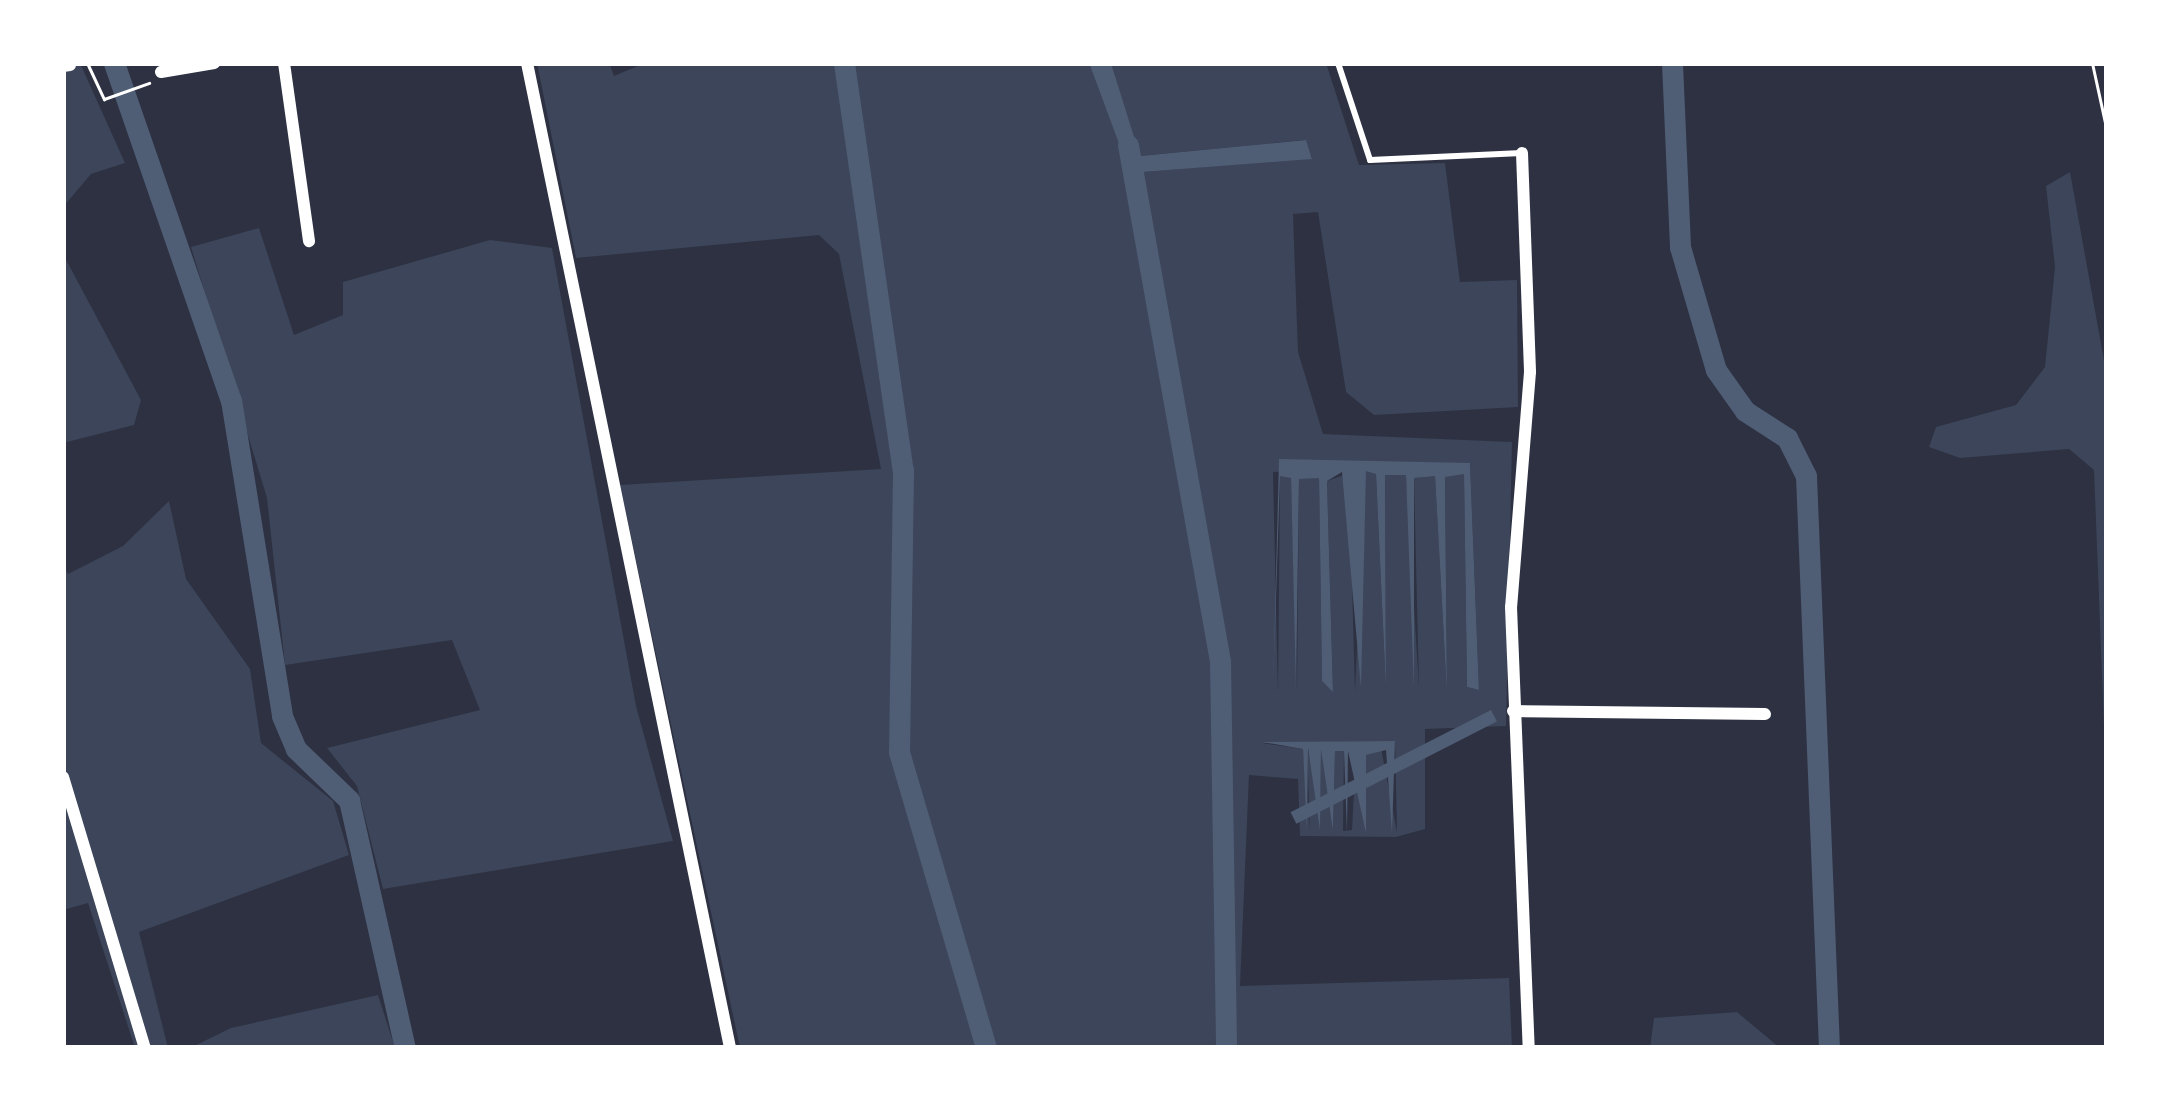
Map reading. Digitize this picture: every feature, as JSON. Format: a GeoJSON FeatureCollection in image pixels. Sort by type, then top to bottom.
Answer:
{"type":"FeatureCollection","features":[{"type":"Feature","properties":{"kind":"street"},"geometry":{"type":"LineString","coordinates":[[157,76],[214,63]]}},
{"type":"Feature","properties":{"kind":"street"},"geometry":{"type":"LineString","coordinates":[[284,63],[309,242]]}},
{"type":"Feature","properties":{"kind":"street"},"geometry":{"type":"LineString","coordinates":[[526,63],[730,1048]]}},
{"type":"Feature","properties":{"kind":"street"},"geometry":{"type":"LineString","coordinates":[[1522,153],[1530,372],[1516,467],[1513,711],[1529,1048]]}},
{"type":"Feature","properties":{"kind":"street"},"geometry":{"type":"LineString","coordinates":[[1513,711],[1765,714]]}},
{"type":"Feature","properties":{"kind":"street"},"geometry":{"type":"LineString","coordinates":[[63,777],[145,1048]]}},
{"type":"Feature","properties":{"kind":"lane"},"geometry":{"type":"LineString","coordinates":[[1338,63],[1370,160],[1522,153]]}},
{"type":"Feature","properties":{"kind":"path"},"geometry":{"type":"LineString","coordinates":[[87,63],[104,99],[157,76]]}},
{"type":"Feature","properties":{"kind":"path"},"geometry":{"type":"LineString","coordinates":[[2092,63],[2107,132]]}},
{"type":"Feature","properties":{"kind":"shaded area"},"geometry":{"type":"Polygon","coordinates":[[[63,63],[80,63],[125,163],[91,174],[63,207],[63,63]]]}},
{"type":"Feature","properties":{"kind":"shaded area"},"geometry":{"type":"Polygon","coordinates":[[[537,63],[609,63],[614,76],[645,63],[1089,63],[1131,173],[1312,158],[1305,140],[1139,156],[1111,63],[1326,63],[1359,165],[1445,163],[1460,282],[1517,280],[1518,407],[1374,415],[1346,392],[1318,212],[1293,214],[1298,352],[1323,434],[1512,442],[1506,726],[1425,729],[1425,829],[1396,837],[1300,836],[1298,779],[1249,775],[1240,986],[1509,978],[1512,1048],[740,1048],[620,485],[881,469],[839,254],[819,235],[576,258],[537,63]],[[1470,463],[1273,472],[1278,693],[1280,475],[1291,477],[1297,689],[1299,478],[1319,477],[1322,681],[1333,691],[1327,481],[1349,473],[1355,691],[1365,470],[1376,473],[1386,690],[1385,475],[1406,475],[1419,688],[1414,478],[1435,475],[1447,693],[1445,476],[1464,473],[1467,687],[1479,690],[1470,463]],[[1395,741],[1262,743],[1303,749],[1310,830],[1307,747],[1320,801],[1321,748],[1329,751],[1333,830],[1335,750],[1344,750],[1343,831],[1352,830],[1356,750],[1366,833],[1366,755],[1381,748],[1397,832],[1395,741]]]}},
{"type":"Feature","properties":{"kind":"shaded area"},"geometry":{"type":"Polygon","coordinates":[[[1089,63],[1111,63],[1140,156],[1306,140],[1312,159],[1130,173],[1089,63]]]}},
{"type":"Feature","properties":{"kind":"shaded area"},"geometry":{"type":"Polygon","coordinates":[[[2070,172],[2107,377],[2107,805],[2094,470],[2069,449],[1960,458],[1929,447],[1936,427],[2016,405],[2045,367],[2055,267],[2046,186],[2070,172]]]}},
{"type":"Feature","properties":{"kind":"shaded area"},"geometry":{"type":"Polygon","coordinates":[[[259,228],[294,335],[343,315],[343,282],[490,240],[552,248],[636,706],[673,841],[383,889],[357,786],[327,748],[480,710],[452,640],[285,665],[267,498],[191,247],[259,228]]]}},
{"type":"Feature","properties":{"kind":"shaded area"},"geometry":{"type":"Polygon","coordinates":[[[63,254],[141,400],[134,425],[63,443],[63,254]]]}},
{"type":"Feature","properties":{"kind":"shaded area"},"geometry":{"type":"Polygon","coordinates":[[[1279,459],[1470,463],[1479,690],[1467,687],[1464,474],[1445,477],[1447,694],[1435,476],[1414,478],[1414,689],[1406,475],[1385,475],[1386,690],[1376,474],[1366,471],[1361,688],[1342,472],[1327,481],[1333,692],[1322,681],[1319,478],[1299,479],[1296,689],[1291,478],[1280,476],[1273,690],[1279,459]]]}},
{"type":"Feature","properties":{"kind":"shaded area"},"geometry":{"type":"Polygon","coordinates":[[[169,501],[186,579],[250,669],[261,743],[333,801],[349,855],[139,932],[168,1048],[135,1048],[88,903],[63,910],[63,563],[68,574],[123,546],[169,501]]]}},
{"type":"Feature","properties":{"kind":"shaded area"},"geometry":{"type":"Polygon","coordinates":[[[1491,710],[1497,722],[1296,824],[1291,812],[1491,710]]]}},
{"type":"Feature","properties":{"kind":"shaded area"},"geometry":{"type":"Polygon","coordinates":[[[1395,741],[1392,834],[1386,750],[1366,755],[1366,833],[1348,751],[1347,833],[1344,751],[1335,751],[1333,831],[1321,749],[1320,830],[1308,748],[1307,832],[1303,749],[1262,742],[1395,741]]]}},
{"type":"Feature","properties":{"kind":"shaded area"},"geometry":{"type":"Polygon","coordinates":[[[378,995],[395,1048],[190,1048],[231,1028],[378,995]]]}},
{"type":"Feature","properties":{"kind":"shaded area"},"geometry":{"type":"Polygon","coordinates":[[[1737,1012],[1780,1048],[1650,1048],[1654,1018],[1737,1012]]]}},
{"type":"Feature","properties":{"kind":"waterway"},"geometry":{"type":"LineString","coordinates":[[114,63],[231,400],[282,716],[296,749],[349,800],[405,1048]]}},
{"type":"Feature","properties":{"kind":"waterway"},"geometry":{"type":"LineString","coordinates":[[844,63],[903,470],[899,752],[986,1048]]}},
{"type":"Feature","properties":{"kind":"waterway"},"geometry":{"type":"LineString","coordinates":[[1672,63],[1680,247],[1716,370],[1745,411],[1787,438],[1806,476],[1829,1048]]}},
{"type":"Feature","properties":{"kind":"waterway"},"geometry":{"type":"LineString","coordinates":[[1128,145],[1220,661],[1226,1048]]}}]}
